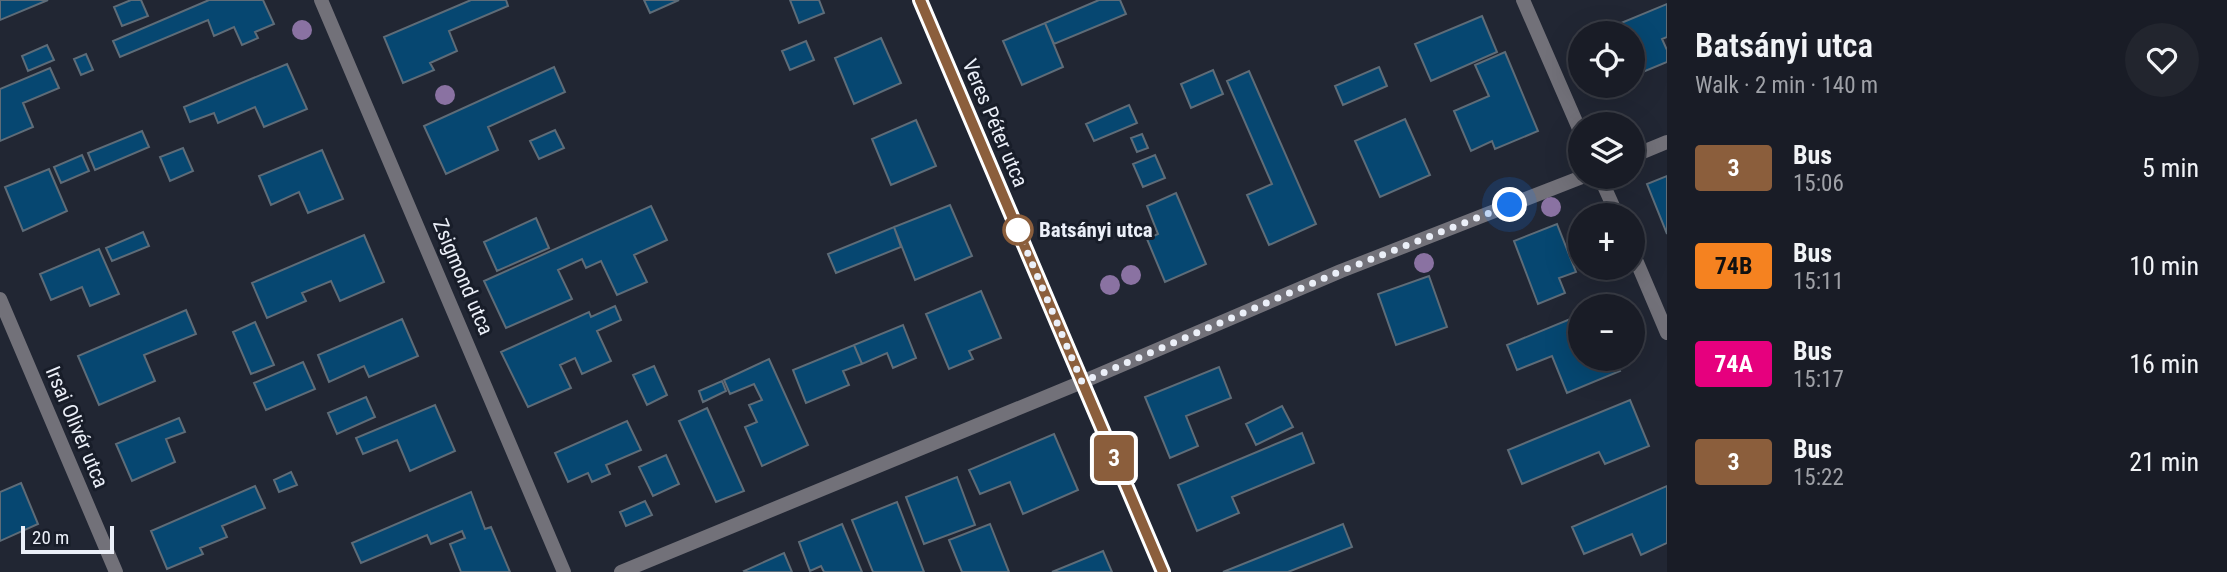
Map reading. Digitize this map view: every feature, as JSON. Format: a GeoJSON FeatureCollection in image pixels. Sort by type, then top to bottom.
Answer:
{"type":"FeatureCollection","features":[{"type":"Feature","properties":{"kind":"street","name":"Zsigmond utca"},"geometry":{"type":"LineString","coordinates":[[321,0],[564,572]]}},
{"type":"Feature","properties":{"kind":"street","name":"Veres Péter utca"},"geometry":{"type":"LineString","coordinates":[[920,0],[1163,572]]}},
{"type":"Feature","properties":{"kind":"street"},"geometry":{"type":"LineString","coordinates":[[1523,0],[1572,112]]}},
{"type":"Feature","properties":{"kind":"street"},"geometry":{"type":"LineString","coordinates":[[1645,151],[1667,142]]}},
{"type":"Feature","properties":{"kind":"street"},"geometry":{"type":"LineString","coordinates":[[621,572],[1082,382],[1341,271],[1568,182]]}},
{"type":"Feature","properties":{"kind":"street"},"geometry":{"type":"LineString","coordinates":[[1644,280],[1667,333]]}},
{"type":"Feature","properties":{"kind":"street","name":"Irsai Olivér utca"},"geometry":{"type":"LineString","coordinates":[[0,299],[116,572]]}},
{"type":"Feature","properties":{"kind":"building"},"geometry":{"type":"Polygon","coordinates":[[[0,0],[48,0],[0,20],[0,0]]]}},
{"type":"Feature","properties":{"kind":"building"},"geometry":{"type":"Polygon","coordinates":[[[131,0],[141,0],[148,16],[122,26],[114,7],[131,0]]]}},
{"type":"Feature","properties":{"kind":"building"},"geometry":{"type":"Polygon","coordinates":[[[209,0],[263,0],[274,24],[255,32],[258,38],[242,45],[234,27],[214,36],[208,20],[120,57],[113,41],[209,0]]]}},
{"type":"Feature","properties":{"kind":"building"},"geometry":{"type":"Polygon","coordinates":[[[471,0],[506,0],[508,6],[449,31],[457,51],[430,63],[434,70],[403,83],[384,37],[471,0]]]}},
{"type":"Feature","properties":{"kind":"building"},"geometry":{"type":"Polygon","coordinates":[[[644,0],[679,0],[650,13],[644,0]]]}},
{"type":"Feature","properties":{"kind":"building"},"geometry":{"type":"Polygon","coordinates":[[[790,0],[819,0],[824,13],[799,23],[790,0]]]}},
{"type":"Feature","properties":{"kind":"building"},"geometry":{"type":"Polygon","coordinates":[[[1099,0],[1120,0],[1126,14],[1054,44],[1045,23],[1099,0]]]}},
{"type":"Feature","properties":{"kind":"building"},"geometry":{"type":"Polygon","coordinates":[[[1667,4],[1667,37],[1662,39],[1667,50],[1667,62],[1645,71],[1645,21],[1626,21],[1667,4]]]}},
{"type":"Feature","properties":{"kind":"building"},"geometry":{"type":"Polygon","coordinates":[[[1482,16],[1497,52],[1431,81],[1415,44],[1482,16]]]}},
{"type":"Feature","properties":{"kind":"building"},"geometry":{"type":"Polygon","coordinates":[[[1045,23],[1063,67],[1022,85],[1003,41],[1045,23]]]}},
{"type":"Feature","properties":{"kind":"building"},"geometry":{"type":"Polygon","coordinates":[[[881,38],[901,83],[854,104],[835,58],[881,38]]]}},
{"type":"Feature","properties":{"kind":"building"},"geometry":{"type":"Polygon","coordinates":[[[806,41],[814,60],[790,70],[782,51],[806,41]]]}},
{"type":"Feature","properties":{"kind":"building"},"geometry":{"type":"Polygon","coordinates":[[[47,45],[54,60],[28,71],[22,56],[47,45]]]}},
{"type":"Feature","properties":{"kind":"building"},"geometry":{"type":"Polygon","coordinates":[[[1505,52],[1538,131],[1495,149],[1492,141],[1471,151],[1454,111],[1489,96],[1475,65],[1505,52]]]}},
{"type":"Feature","properties":{"kind":"building"},"geometry":{"type":"Polygon","coordinates":[[[86,54],[93,70],[81,75],[74,59],[86,54]]]}},
{"type":"Feature","properties":{"kind":"building"},"geometry":{"type":"Polygon","coordinates":[[[287,64],[307,109],[264,127],[255,107],[218,123],[214,113],[190,122],[184,107],[287,64]]]}},
{"type":"Feature","properties":{"kind":"building"},"geometry":{"type":"Polygon","coordinates":[[[554,67],[565,92],[488,127],[498,150],[446,174],[424,126],[554,67]]]}},
{"type":"Feature","properties":{"kind":"building"},"geometry":{"type":"Polygon","coordinates":[[[1379,67],[1387,86],[1343,105],[1335,86],[1379,67]]]}},
{"type":"Feature","properties":{"kind":"building"},"geometry":{"type":"Polygon","coordinates":[[[50,68],[59,88],[23,103],[33,127],[0,141],[0,89],[50,68]]]}},
{"type":"Feature","properties":{"kind":"building"},"geometry":{"type":"Polygon","coordinates":[[[1213,70],[1223,94],[1191,108],[1181,84],[1213,70]]]}},
{"type":"Feature","properties":{"kind":"building"},"geometry":{"type":"Polygon","coordinates":[[[1249,71],[1316,224],[1269,245],[1247,195],[1272,184],[1227,81],[1249,71]]]}},
{"type":"Feature","properties":{"kind":"building"},"geometry":{"type":"Polygon","coordinates":[[[1129,105],[1137,123],[1094,141],[1086,124],[1129,105]]]}},
{"type":"Feature","properties":{"kind":"building"},"geometry":{"type":"Polygon","coordinates":[[[1405,119],[1430,175],[1380,197],[1355,141],[1405,119]]]}},
{"type":"Feature","properties":{"kind":"building"},"geometry":{"type":"Polygon","coordinates":[[[916,120],[936,166],[891,185],[872,139],[916,120]]]}},
{"type":"Feature","properties":{"kind":"building"},"geometry":{"type":"Polygon","coordinates":[[[555,130],[564,148],[539,159],[530,141],[555,130]]]}},
{"type":"Feature","properties":{"kind":"building"},"geometry":{"type":"Polygon","coordinates":[[[142,131],[149,147],[95,170],[88,153],[142,131]]]}},
{"type":"Feature","properties":{"kind":"building"},"geometry":{"type":"Polygon","coordinates":[[[1142,134],[1148,148],[1137,152],[1131,138],[1142,134]]]}},
{"type":"Feature","properties":{"kind":"building"},"geometry":{"type":"Polygon","coordinates":[[[183,148],[193,171],[170,181],[160,157],[183,148]]]}},
{"type":"Feature","properties":{"kind":"building"},"geometry":{"type":"Polygon","coordinates":[[[322,150],[343,199],[308,213],[299,192],[271,205],[259,176],[322,150]]]}},
{"type":"Feature","properties":{"kind":"building"},"geometry":{"type":"Polygon","coordinates":[[[82,155],[89,171],[61,183],[54,167],[82,155]]]}},
{"type":"Feature","properties":{"kind":"building"},"geometry":{"type":"Polygon","coordinates":[[[1155,155],[1165,178],[1143,187],[1133,164],[1155,155]]]}},
{"type":"Feature","properties":{"kind":"building"},"geometry":{"type":"Polygon","coordinates":[[[49,169],[67,211],[23,231],[5,187],[49,169]]]}},
{"type":"Feature","properties":{"kind":"building"},"geometry":{"type":"Polygon","coordinates":[[[1667,176],[1667,234],[1647,184],[1667,176]]]}},
{"type":"Feature","properties":{"kind":"building"},"geometry":{"type":"Polygon","coordinates":[[[1176,193],[1206,264],[1165,282],[1147,239],[1158,234],[1147,206],[1176,193]]]}},
{"type":"Feature","properties":{"kind":"building"},"geometry":{"type":"Polygon","coordinates":[[[950,205],[972,256],[915,280],[894,227],[950,205]]]}},
{"type":"Feature","properties":{"kind":"building"},"geometry":{"type":"Polygon","coordinates":[[[651,206],[667,240],[634,255],[647,282],[617,295],[601,261],[586,268],[582,259],[558,270],[572,299],[506,328],[484,281],[651,206]]]}},
{"type":"Feature","properties":{"kind":"building"},"geometry":{"type":"Polygon","coordinates":[[[536,218],[549,248],[497,271],[484,242],[536,218]]]}},
{"type":"Feature","properties":{"kind":"building"},"geometry":{"type":"Polygon","coordinates":[[[1557,224],[1568,252],[1568,275],[1559,278],[1565,293],[1538,304],[1514,241],[1557,224]]]}},
{"type":"Feature","properties":{"kind":"building"},"geometry":{"type":"Polygon","coordinates":[[[894,227],[901,247],[836,273],[828,254],[894,227]]]}},
{"type":"Feature","properties":{"kind":"building"},"geometry":{"type":"Polygon","coordinates":[[[143,232],[149,246],[112,261],[106,248],[143,232]]]}},
{"type":"Feature","properties":{"kind":"building"},"geometry":{"type":"Polygon","coordinates":[[[364,235],[384,282],[340,301],[331,281],[302,293],[306,301],[267,318],[252,283],[364,235]]]}},
{"type":"Feature","properties":{"kind":"building"},"geometry":{"type":"Polygon","coordinates":[[[99,249],[119,294],[90,306],[82,287],[51,300],[40,274],[99,249]]]}},
{"type":"Feature","properties":{"kind":"building"},"geometry":{"type":"Polygon","coordinates":[[[1429,276],[1447,327],[1396,345],[1378,294],[1429,276]]]}},
{"type":"Feature","properties":{"kind":"building"},"geometry":{"type":"Polygon","coordinates":[[[981,291],[1001,338],[969,351],[973,359],[949,369],[926,314],[981,291]]]}},
{"type":"Feature","properties":{"kind":"building"},"geometry":{"type":"Polygon","coordinates":[[[615,306],[621,320],[597,331],[611,361],[582,374],[575,358],[560,365],[571,388],[528,407],[501,352],[589,312],[591,317],[615,306]]]}},
{"type":"Feature","properties":{"kind":"building"},"geometry":{"type":"Polygon","coordinates":[[[186,310],[196,334],[144,355],[155,381],[99,405],[78,356],[186,310]]]}},
{"type":"Feature","properties":{"kind":"building"},"geometry":{"type":"Polygon","coordinates":[[[402,319],[418,356],[369,377],[364,366],[329,382],[318,355],[402,319]]]}},
{"type":"Feature","properties":{"kind":"building"},"geometry":{"type":"Polygon","coordinates":[[[1568,320],[1568,371],[1620,371],[1567,393],[1552,356],[1517,370],[1507,345],[1568,320]]]}},
{"type":"Feature","properties":{"kind":"building"},"geometry":{"type":"Polygon","coordinates":[[[255,322],[274,365],[251,374],[233,332],[255,322]]]}},
{"type":"Feature","properties":{"kind":"building"},"geometry":{"type":"Polygon","coordinates":[[[903,325],[916,358],[893,368],[887,353],[862,364],[854,345],[903,325]]]}},
{"type":"Feature","properties":{"kind":"building"},"geometry":{"type":"Polygon","coordinates":[[[854,345],[862,364],[843,371],[849,385],[806,403],[793,370],[854,345]]]}},
{"type":"Feature","properties":{"kind":"building"},"geometry":{"type":"Polygon","coordinates":[[[769,359],[808,445],[762,466],[745,427],[757,422],[749,405],[762,400],[754,384],[730,394],[724,380],[769,359]]]}},
{"type":"Feature","properties":{"kind":"building"},"geometry":{"type":"Polygon","coordinates":[[[303,362],[315,389],[266,410],[254,383],[303,362]]]}},
{"type":"Feature","properties":{"kind":"building"},"geometry":{"type":"Polygon","coordinates":[[[654,366],[667,395],[647,405],[633,375],[654,366]]]}},
{"type":"Feature","properties":{"kind":"building"},"geometry":{"type":"Polygon","coordinates":[[[1219,367],[1231,398],[1186,416],[1198,446],[1170,458],[1145,397],[1219,367]]]}},
{"type":"Feature","properties":{"kind":"building"},"geometry":{"type":"Polygon","coordinates":[[[722,381],[726,391],[703,402],[699,391],[722,381]]]}},
{"type":"Feature","properties":{"kind":"building"},"geometry":{"type":"Polygon","coordinates":[[[366,397],[375,417],[337,434],[328,413],[366,397]]]}},
{"type":"Feature","properties":{"kind":"building"},"geometry":{"type":"Polygon","coordinates":[[[1630,400],[1649,446],[1605,464],[1599,452],[1522,484],[1508,450],[1630,400]]]}},
{"type":"Feature","properties":{"kind":"building"},"geometry":{"type":"Polygon","coordinates":[[[435,405],[455,451],[410,471],[397,440],[363,454],[356,438],[435,405]]]}},
{"type":"Feature","properties":{"kind":"building"},"geometry":{"type":"Polygon","coordinates":[[[1282,406],[1293,427],[1256,445],[1246,424],[1282,406]]]}},
{"type":"Feature","properties":{"kind":"building"},"geometry":{"type":"Polygon","coordinates":[[[707,408],[744,491],[716,502],[679,421],[707,408]]]}},
{"type":"Feature","properties":{"kind":"building"},"geometry":{"type":"Polygon","coordinates":[[[179,418],[185,432],[166,439],[175,462],[132,481],[116,444],[179,418]]]}},
{"type":"Feature","properties":{"kind":"building"},"geometry":{"type":"Polygon","coordinates":[[[627,421],[641,450],[606,465],[610,474],[592,482],[588,473],[568,482],[555,453],[627,421]]]}},
{"type":"Feature","properties":{"kind":"building"},"geometry":{"type":"Polygon","coordinates":[[[1302,433],[1314,463],[1232,497],[1239,513],[1197,531],[1178,485],[1302,433]]]}},
{"type":"Feature","properties":{"kind":"building"},"geometry":{"type":"Polygon","coordinates":[[[1054,434],[1078,490],[1023,514],[1010,482],[980,494],[969,470],[1054,434]]]}},
{"type":"Feature","properties":{"kind":"building"},"geometry":{"type":"Polygon","coordinates":[[[666,455],[679,484],[653,496],[639,467],[666,455]]]}},
{"type":"Feature","properties":{"kind":"building"},"geometry":{"type":"Polygon","coordinates":[[[291,472],[297,485],[279,492],[274,480],[291,472]]]}},
{"type":"Feature","properties":{"kind":"building"},"geometry":{"type":"Polygon","coordinates":[[[957,477],[975,525],[924,544],[906,497],[957,477]]]}},
{"type":"Feature","properties":{"kind":"building"},"geometry":{"type":"Polygon","coordinates":[[[21,483],[38,524],[0,541],[0,492],[21,483]]]}},
{"type":"Feature","properties":{"kind":"building"},"geometry":{"type":"Polygon","coordinates":[[[255,486],[265,508],[222,526],[227,537],[200,548],[203,554],[167,569],[151,531],[255,486]]]}},
{"type":"Feature","properties":{"kind":"building"},"geometry":{"type":"Polygon","coordinates":[[[1667,486],[1667,543],[1641,555],[1632,534],[1584,554],[1572,527],[1667,486]]]}},
{"type":"Feature","properties":{"kind":"building"},"geometry":{"type":"Polygon","coordinates":[[[471,492],[485,529],[491,527],[510,572],[461,572],[450,544],[465,538],[462,531],[431,544],[427,535],[361,563],[352,543],[471,492]]]}},
{"type":"Feature","properties":{"kind":"building"},"geometry":{"type":"Polygon","coordinates":[[[645,501],[652,515],[626,526],[620,512],[645,501]]]}},
{"type":"Feature","properties":{"kind":"building"},"geometry":{"type":"Polygon","coordinates":[[[897,502],[924,572],[873,572],[852,520],[897,502]]]}},
{"type":"Feature","properties":{"kind":"building"},"geometry":{"type":"Polygon","coordinates":[[[842,524],[862,572],[824,572],[821,566],[810,571],[799,542],[842,524]]]}},
{"type":"Feature","properties":{"kind":"building"},"geometry":{"type":"Polygon","coordinates":[[[990,524],[1009,572],[962,572],[949,540],[990,524]]]}},
{"type":"Feature","properties":{"kind":"building"},"geometry":{"type":"Polygon","coordinates":[[[1343,524],[1352,547],[1288,572],[1223,572],[1343,524]]]}},
{"type":"Feature","properties":{"kind":"building"},"geometry":{"type":"Polygon","coordinates":[[[1103,551],[1112,572],[1052,572],[1103,551]]]}},
{"type":"Feature","properties":{"kind":"building"},"geometry":{"type":"Polygon","coordinates":[[[784,553],[792,572],[744,571],[784,553]]]}},
{"type":"Feature","properties":{"kind":"bus line","name":"3"},"geometry":{"type":"LineString","coordinates":[[920,0],[1163,572]]}},
{"type":"Feature","properties":{"kind":"place","name":"Batsányi utca"},"geometry":{"type":"Point","coordinates":[1018,230]}},
{"type":"Feature","properties":{"kind":"route"},"geometry":{"type":"LineString","coordinates":[[1018,230],[1082,382],[1341,271],[1510,205]]}}]}
